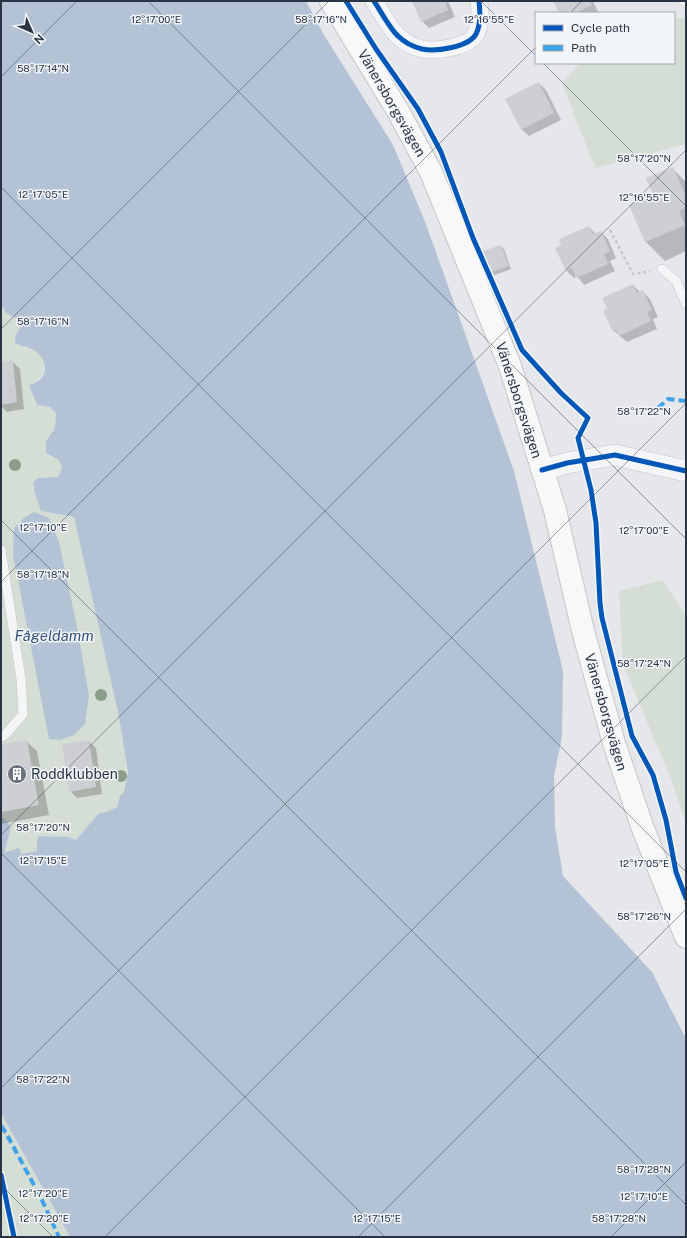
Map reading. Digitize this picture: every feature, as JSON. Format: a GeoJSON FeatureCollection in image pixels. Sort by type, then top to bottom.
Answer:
{"type":"FeatureCollection","features":[{"type":"Feature","properties":{"kind":"main road","name":"Vänersborgsvägen"},"geometry":{"type":"LineString","coordinates":[[331,1],[398,111],[431,172],[510,366],[555,510],[583,631],[614,743],[642,826],[686,937]]}},
{"type":"Feature","properties":{"kind":"street"},"geometry":{"type":"LineString","coordinates":[[374,1],[398,36],[423,49],[450,48],[465,44],[476,34],[480,17],[479,1]]}},
{"type":"Feature","properties":{"kind":"street"},"geometry":{"type":"LineString","coordinates":[[542,470],[566,463],[615,455],[686,471]]}},
{"type":"Feature","properties":{"kind":"lane"},"geometry":{"type":"LineString","coordinates":[[662,269],[676,281],[686,304]]}},
{"type":"Feature","properties":{"kind":"lane"},"geometry":{"type":"LineString","coordinates":[[1,550],[21,679],[23,714],[1,737]]}},
{"type":"Feature","properties":{"kind":"path"},"geometry":{"type":"LineString","coordinates":[[610,230],[633,274],[662,269]]}},
{"type":"Feature","properties":{"kind":"shaded area"},"geometry":{"type":"Polygon","coordinates":[[[675,18],[686,19],[686,144],[595,168],[562,83],[579,64],[675,64],[675,18]]]}},
{"type":"Feature","properties":{"kind":"shaded area"},"geometry":{"type":"Polygon","coordinates":[[[1,304],[6,313],[18,319],[21,325],[15,337],[21,345],[40,354],[44,361],[41,376],[29,385],[37,405],[50,407],[56,413],[55,428],[46,441],[62,467],[58,477],[38,478],[33,482],[35,494],[42,511],[74,517],[119,717],[128,772],[124,792],[120,796],[117,807],[98,814],[76,840],[69,837],[39,836],[37,841],[38,851],[21,854],[14,850],[5,852],[10,829],[9,824],[1,817],[1,304]]]}},
{"type":"Feature","properties":{"kind":"shaded area"},"geometry":{"type":"Polygon","coordinates":[[[663,580],[686,617],[686,824],[670,776],[623,665],[619,591],[663,580]]]}},
{"type":"Feature","properties":{"kind":"shaded area"},"geometry":{"type":"Polygon","coordinates":[[[1,1113],[70,1237],[1,1237],[1,1113]]]}},
{"type":"Feature","properties":{"kind":"water"},"geometry":{"type":"Polygon","coordinates":[[[1,1],[306,1],[324,35],[393,145],[426,224],[514,471],[563,671],[562,737],[554,776],[555,827],[563,876],[652,972],[686,1039],[686,1237],[70,1237],[1,1113],[1,817],[9,824],[10,829],[5,852],[19,847],[21,854],[37,851],[37,841],[39,836],[69,837],[76,840],[98,814],[117,807],[120,796],[124,792],[128,772],[119,717],[74,517],[41,511],[35,494],[33,482],[38,478],[58,477],[62,467],[59,460],[46,453],[46,441],[55,428],[56,413],[50,407],[37,405],[29,385],[42,378],[45,369],[43,360],[37,352],[15,343],[15,337],[21,325],[18,319],[6,313],[1,304],[1,1]]]}},
{"type":"Feature","properties":{"kind":"water","name":"Fågeldamm"},"geometry":{"type":"Polygon","coordinates":[[[34,512],[49,518],[59,542],[78,632],[89,696],[85,724],[74,735],[60,740],[49,739],[13,555],[14,528],[25,517],[34,512]]]}},
{"type":"Feature","properties":{"kind":"building"},"geometry":{"type":"Polygon","coordinates":[[[412,1],[445,1],[448,10],[421,22],[412,1]]]}},
{"type":"Feature","properties":{"kind":"building"},"geometry":{"type":"Polygon","coordinates":[[[553,1],[590,1],[592,5],[578,12],[558,12],[553,1]]]}},
{"type":"Feature","properties":{"kind":"building"},"geometry":{"type":"Polygon","coordinates":[[[539,82],[554,113],[521,130],[505,99],[539,82]]]}},
{"type":"Feature","properties":{"kind":"building"},"geometry":{"type":"Polygon","coordinates":[[[673,167],[686,197],[686,208],[679,211],[685,225],[645,242],[629,205],[653,194],[646,178],[673,167]]]}},
{"type":"Feature","properties":{"kind":"building"},"geometry":{"type":"Polygon","coordinates":[[[589,226],[593,234],[601,231],[610,251],[604,254],[608,264],[576,278],[572,268],[566,271],[555,248],[561,245],[559,239],[589,226]]]}},
{"type":"Feature","properties":{"kind":"building"},"geometry":{"type":"Polygon","coordinates":[[[501,245],[509,266],[491,272],[483,251],[501,245]]]}},
{"type":"Feature","properties":{"kind":"building"},"geometry":{"type":"Polygon","coordinates":[[[633,284],[637,293],[643,290],[652,310],[647,312],[651,321],[619,336],[616,329],[612,331],[603,310],[607,308],[602,298],[633,284]]]}},
{"type":"Feature","properties":{"kind":"building"},"geometry":{"type":"Polygon","coordinates":[[[13,361],[17,402],[1,405],[1,362],[13,361]]]}},
{"type":"Feature","properties":{"kind":"building","name":"Roddklubben"},"geometry":{"type":"Polygon","coordinates":[[[27,740],[39,805],[1,812],[1,744],[27,740]]]}},
{"type":"Feature","properties":{"kind":"building"},"geometry":{"type":"Polygon","coordinates":[[[89,740],[96,787],[69,792],[62,744],[89,740]]]}},
{"type":"Feature","properties":{"kind":"marked path"},"geometry":{"type":"LineString","coordinates":[[658,408],[668,399],[686,401]]}},
{"type":"Feature","properties":{"kind":"marked path"},"geometry":{"type":"LineString","coordinates":[[1,1126],[41,1198],[59,1237]]}},
{"type":"Feature","properties":{"kind":"cycle path"},"geometry":{"type":"LineString","coordinates":[[346,1],[376,49],[418,109],[441,152],[473,238],[522,350],[561,393],[588,418],[578,438],[591,490],[596,523],[602,618],[632,736],[653,775],[666,820],[676,872],[686,898]]}},
{"type":"Feature","properties":{"kind":"cycle path"},"geometry":{"type":"LineString","coordinates":[[374,1],[392,29],[400,38],[416,47],[428,50],[452,48],[467,42],[472,38],[476,34],[479,26],[479,1]]}},
{"type":"Feature","properties":{"kind":"cycle path"},"geometry":{"type":"LineString","coordinates":[[542,470],[567,463],[615,455],[686,471]]}},
{"type":"Feature","properties":{"kind":"cycle path"},"geometry":{"type":"LineString","coordinates":[[1,1175],[14,1237]]}},
{"type":"Feature","properties":{"kind":"place","name":"Roddklubben"},"geometry":{"type":"Point","coordinates":[17,774]}}]}
